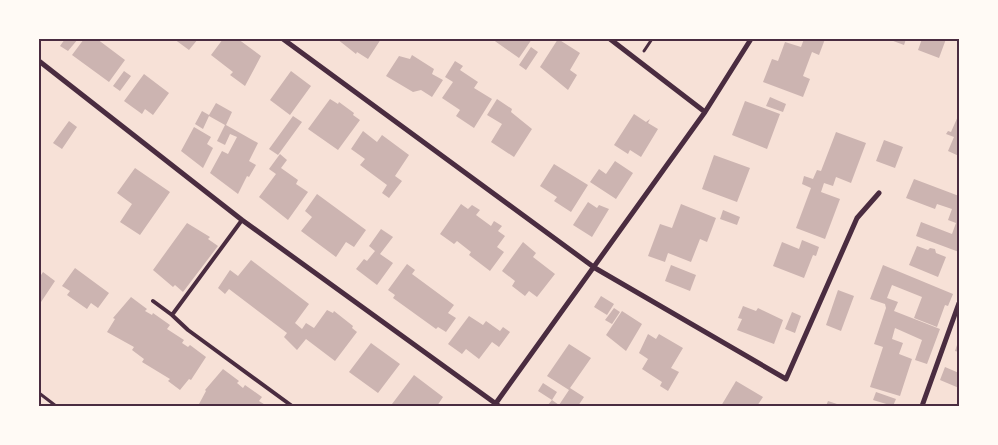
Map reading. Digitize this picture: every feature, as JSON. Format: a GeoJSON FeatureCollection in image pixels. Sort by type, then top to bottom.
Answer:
{"type":"FeatureCollection","features":[{"type":"Feature","properties":{"kind":"street"},"geometry":{"type":"LineString","coordinates":[[283,39],[394,123],[595,268],[786,379],[857,218],[879,193]]}},
{"type":"Feature","properties":{"kind":"street"},"geometry":{"type":"LineString","coordinates":[[610,39],[704,112]]}},
{"type":"Feature","properties":{"kind":"street"},"geometry":{"type":"LineString","coordinates":[[39,61],[242,220],[497,405],[704,112],[751,39]]}},
{"type":"Feature","properties":{"kind":"street"},"geometry":{"type":"LineString","coordinates":[[922,406],[959,303]]}},
{"type":"Feature","properties":{"kind":"lane"},"geometry":{"type":"LineString","coordinates":[[172,315],[242,220]]}},
{"type":"Feature","properties":{"kind":"lane"},"geometry":{"type":"LineString","coordinates":[[153,301],[188,330],[292,406]]}},
{"type":"Feature","properties":{"kind":"path"},"geometry":{"type":"LineString","coordinates":[[646,48],[652,39]]}},
{"type":"Feature","properties":{"kind":"path"},"geometry":{"type":"LineString","coordinates":[[39,393],[56,406]]}},
{"type":"Feature","properties":{"kind":"building"},"geometry":{"type":"Polygon","coordinates":[[[65,39],[78,39],[68,51],[60,46],[65,39]]]}},
{"type":"Feature","properties":{"kind":"building"},"geometry":{"type":"Polygon","coordinates":[[[84,39],[97,39],[125,60],[109,82],[72,55],[84,39]]]}},
{"type":"Feature","properties":{"kind":"building"},"geometry":{"type":"Polygon","coordinates":[[[174,39],[198,39],[189,50],[174,39]]]}},
{"type":"Feature","properties":{"kind":"building"},"geometry":{"type":"Polygon","coordinates":[[[223,39],[238,39],[261,56],[245,86],[230,75],[233,72],[211,55],[223,39]]]}},
{"type":"Feature","properties":{"kind":"building"},"geometry":{"type":"Polygon","coordinates":[[[337,39],[381,39],[368,59],[357,52],[356,54],[337,39]]]}},
{"type":"Feature","properties":{"kind":"building"},"geometry":{"type":"Polygon","coordinates":[[[492,39],[532,39],[519,58],[492,39]]]}},
{"type":"Feature","properties":{"kind":"building"},"geometry":{"type":"Polygon","coordinates":[[[558,39],[580,53],[570,70],[577,75],[568,90],[540,67],[558,39]]]}},
{"type":"Feature","properties":{"kind":"building"},"geometry":{"type":"Polygon","coordinates":[[[804,39],[825,39],[819,55],[812,52],[803,76],[810,79],[803,97],[763,82],[772,59],[778,61],[785,42],[801,47],[804,39]]]}},
{"type":"Feature","properties":{"kind":"building"},"geometry":{"type":"Polygon","coordinates":[[[888,39],[906,39],[904,45],[888,39]]]}},
{"type":"Feature","properties":{"kind":"building"},"geometry":{"type":"Polygon","coordinates":[[[922,39],[946,39],[939,58],[918,50],[922,39]]]}},
{"type":"Feature","properties":{"kind":"building"},"geometry":{"type":"Polygon","coordinates":[[[531,47],[538,52],[526,70],[519,65],[531,47]]]}},
{"type":"Feature","properties":{"kind":"building"},"geometry":{"type":"Polygon","coordinates":[[[412,55],[434,69],[432,74],[443,80],[432,97],[421,90],[413,92],[386,76],[399,56],[410,59],[412,55]]]}},
{"type":"Feature","properties":{"kind":"building"},"geometry":{"type":"Polygon","coordinates":[[[455,61],[463,66],[460,70],[478,82],[474,88],[492,99],[474,128],[456,116],[460,110],[442,98],[453,82],[445,77],[455,61]]]}},
{"type":"Feature","properties":{"kind":"building"},"geometry":{"type":"Polygon","coordinates":[[[124,71],[131,76],[120,91],[113,86],[124,71]]]}},
{"type":"Feature","properties":{"kind":"building"},"geometry":{"type":"Polygon","coordinates":[[[291,71],[311,86],[290,115],[270,100],[291,71]]]}},
{"type":"Feature","properties":{"kind":"building"},"geometry":{"type":"Polygon","coordinates":[[[144,74],[169,93],[153,115],[145,109],[142,114],[124,101],[144,74]]]}},
{"type":"Feature","properties":{"kind":"building"},"geometry":{"type":"Polygon","coordinates":[[[770,97],[786,104],[783,112],[766,106],[770,97]]]}},
{"type":"Feature","properties":{"kind":"building"},"geometry":{"type":"Polygon","coordinates":[[[330,99],[338,104],[339,102],[360,120],[338,150],[308,129],[330,99]]]}},
{"type":"Feature","properties":{"kind":"building"},"geometry":{"type":"Polygon","coordinates":[[[497,99],[512,109],[511,112],[532,129],[514,157],[491,142],[502,124],[487,115],[497,99]]]}},
{"type":"Feature","properties":{"kind":"building"},"geometry":{"type":"Polygon","coordinates":[[[745,101],[780,114],[767,149],[732,135],[745,101]]]}},
{"type":"Feature","properties":{"kind":"building"},"geometry":{"type":"Polygon","coordinates":[[[216,103],[232,112],[226,125],[258,143],[249,161],[256,165],[249,177],[247,176],[238,194],[210,173],[222,151],[228,154],[237,137],[230,134],[225,145],[217,141],[225,125],[209,116],[203,129],[195,124],[202,111],[209,115],[216,103]]]}},
{"type":"Feature","properties":{"kind":"building"},"geometry":{"type":"Polygon","coordinates":[[[634,114],[646,122],[650,119],[648,123],[658,129],[641,157],[630,150],[628,154],[614,145],[634,114]]]}},
{"type":"Feature","properties":{"kind":"building"},"geometry":{"type":"Polygon","coordinates":[[[959,114],[959,156],[948,151],[954,137],[946,134],[948,131],[951,132],[959,114]]]}},
{"type":"Feature","properties":{"kind":"building"},"geometry":{"type":"Polygon","coordinates":[[[293,116],[302,122],[278,155],[269,149],[293,116]]]}},
{"type":"Feature","properties":{"kind":"building"},"geometry":{"type":"Polygon","coordinates":[[[69,121],[77,127],[62,149],[53,143],[69,121]]]}},
{"type":"Feature","properties":{"kind":"building"},"geometry":{"type":"Polygon","coordinates":[[[194,127],[211,137],[207,144],[213,148],[203,168],[181,151],[194,127]]]}},
{"type":"Feature","properties":{"kind":"building"},"geometry":{"type":"Polygon","coordinates":[[[363,131],[377,142],[382,135],[409,155],[395,176],[402,181],[389,198],[382,193],[387,185],[360,165],[365,159],[351,149],[363,131]]]}},
{"type":"Feature","properties":{"kind":"building"},"geometry":{"type":"Polygon","coordinates":[[[836,132],[866,143],[851,183],[836,177],[833,186],[824,183],[821,192],[840,199],[825,239],[796,228],[811,188],[802,184],[804,176],[813,179],[817,170],[821,171],[836,132]]]}},
{"type":"Feature","properties":{"kind":"building"},"geometry":{"type":"Polygon","coordinates":[[[884,140],[903,147],[895,168],[876,161],[884,140]]]}},
{"type":"Feature","properties":{"kind":"building"},"geometry":{"type":"Polygon","coordinates":[[[280,154],[287,160],[281,168],[298,180],[296,184],[308,192],[288,220],[259,197],[276,174],[269,169],[280,154]]]}},
{"type":"Feature","properties":{"kind":"building"},"geometry":{"type":"Polygon","coordinates":[[[714,155],[750,168],[737,202],[702,189],[714,155]]]}},
{"type":"Feature","properties":{"kind":"building"},"geometry":{"type":"Polygon","coordinates":[[[615,161],[633,173],[616,199],[590,182],[599,169],[606,174],[615,161]]]}},
{"type":"Feature","properties":{"kind":"building"},"geometry":{"type":"Polygon","coordinates":[[[554,164],[588,185],[571,212],[554,201],[557,197],[540,186],[554,164]]]}},
{"type":"Feature","properties":{"kind":"building"},"geometry":{"type":"Polygon","coordinates":[[[135,168],[170,192],[140,235],[120,222],[132,204],[117,193],[135,168]]]}},
{"type":"Feature","properties":{"kind":"building"},"geometry":{"type":"Polygon","coordinates":[[[914,179],[959,196],[959,252],[916,236],[921,222],[952,234],[956,223],[948,220],[952,209],[937,204],[935,209],[906,198],[914,179]]]}},
{"type":"Feature","properties":{"kind":"building"},"geometry":{"type":"Polygon","coordinates":[[[317,194],[366,230],[354,247],[346,242],[336,257],[301,231],[312,217],[305,211],[317,194]]]}},
{"type":"Feature","properties":{"kind":"building"},"geometry":{"type":"Polygon","coordinates":[[[588,202],[597,208],[599,205],[609,209],[592,237],[573,225],[588,202]]]}},
{"type":"Feature","properties":{"kind":"building"},"geometry":{"type":"Polygon","coordinates":[[[461,204],[468,209],[472,205],[480,210],[476,215],[491,226],[494,221],[502,226],[498,231],[505,236],[497,247],[504,252],[490,271],[469,255],[471,252],[457,241],[454,244],[440,234],[461,204]]]}},
{"type":"Feature","properties":{"kind":"building"},"geometry":{"type":"Polygon","coordinates":[[[681,204],[716,218],[707,242],[700,239],[691,262],[668,253],[665,262],[648,256],[660,224],[672,228],[681,204]]]}},
{"type":"Feature","properties":{"kind":"building"},"geometry":{"type":"Polygon","coordinates":[[[723,210],[740,217],[737,225],[720,219],[723,210]]]}},
{"type":"Feature","properties":{"kind":"building"},"geometry":{"type":"Polygon","coordinates":[[[187,223],[210,237],[208,239],[218,246],[183,292],[175,285],[173,287],[153,270],[187,223]]]}},
{"type":"Feature","properties":{"kind":"building"},"geometry":{"type":"Polygon","coordinates":[[[381,229],[393,237],[380,254],[393,263],[377,285],[356,269],[364,259],[367,261],[375,251],[369,246],[381,229]]]}},
{"type":"Feature","properties":{"kind":"building"},"geometry":{"type":"Polygon","coordinates":[[[802,240],[819,247],[816,256],[813,255],[804,278],[773,266],[782,242],[799,249],[802,240]]]}},
{"type":"Feature","properties":{"kind":"building"},"geometry":{"type":"Polygon","coordinates":[[[523,242],[536,253],[533,257],[555,274],[537,297],[529,291],[525,296],[512,286],[515,281],[502,271],[523,242]]]}},
{"type":"Feature","properties":{"kind":"building"},"geometry":{"type":"Polygon","coordinates":[[[917,246],[928,250],[930,248],[935,249],[936,253],[946,257],[938,277],[909,265],[917,246]]]}},
{"type":"Feature","properties":{"kind":"building"},"geometry":{"type":"Polygon","coordinates":[[[251,260],[309,304],[295,323],[302,329],[306,323],[314,328],[327,310],[333,313],[334,311],[353,326],[352,328],[357,332],[335,361],[306,339],[297,350],[284,337],[287,333],[229,289],[225,294],[218,288],[230,270],[238,276],[251,260]]]}},
{"type":"Feature","properties":{"kind":"building"},"geometry":{"type":"Polygon","coordinates":[[[407,264],[415,270],[412,274],[454,305],[448,313],[456,318],[446,332],[438,327],[436,329],[393,298],[395,295],[388,290],[407,264]]]}},
{"type":"Feature","properties":{"kind":"building"},"geometry":{"type":"Polygon","coordinates":[[[671,265],[696,275],[690,291],[665,281],[671,265]]]}},
{"type":"Feature","properties":{"kind":"building"},"geometry":{"type":"Polygon","coordinates":[[[883,265],[953,294],[948,306],[945,305],[937,327],[914,318],[922,297],[892,285],[887,298],[898,302],[894,311],[940,329],[927,364],[915,360],[922,340],[895,328],[892,339],[903,343],[899,354],[912,359],[900,396],[870,387],[883,347],[874,344],[886,308],[885,304],[870,299],[883,265]]]}},
{"type":"Feature","properties":{"kind":"building"},"geometry":{"type":"Polygon","coordinates":[[[75,268],[109,293],[98,308],[91,303],[87,309],[67,295],[70,291],[62,286],[75,268]]]}},
{"type":"Feature","properties":{"kind":"building"},"geometry":{"type":"Polygon","coordinates":[[[43,272],[55,281],[39,305],[39,278],[43,272]]]}},
{"type":"Feature","properties":{"kind":"building"},"geometry":{"type":"Polygon","coordinates":[[[838,290],[854,296],[841,331],[826,325],[838,290]]]}},
{"type":"Feature","properties":{"kind":"building"},"geometry":{"type":"Polygon","coordinates":[[[601,296],[614,304],[607,315],[594,307],[601,296]]]}},
{"type":"Feature","properties":{"kind":"building"},"geometry":{"type":"Polygon","coordinates":[[[131,297],[147,309],[145,311],[152,315],[153,313],[170,325],[167,329],[184,340],[182,343],[188,347],[190,345],[206,357],[191,380],[189,379],[180,390],[168,381],[170,379],[142,362],[144,359],[132,350],[134,347],[107,332],[115,319],[113,318],[131,297]]]}},
{"type":"Feature","properties":{"kind":"building"},"geometry":{"type":"Polygon","coordinates":[[[743,306],[756,311],[758,308],[783,320],[774,344],[737,330],[742,319],[738,318],[743,306]]]}},
{"type":"Feature","properties":{"kind":"building"},"geometry":{"type":"Polygon","coordinates":[[[614,308],[620,312],[612,324],[605,320],[614,308]]]}},
{"type":"Feature","properties":{"kind":"building"},"geometry":{"type":"Polygon","coordinates":[[[622,311],[642,324],[626,351],[606,335],[622,311]]]}},
{"type":"Feature","properties":{"kind":"building"},"geometry":{"type":"Polygon","coordinates":[[[792,312],[801,316],[795,333],[785,329],[792,312]]]}},
{"type":"Feature","properties":{"kind":"building"},"geometry":{"type":"Polygon","coordinates":[[[469,316],[483,325],[486,321],[500,331],[503,327],[510,332],[499,347],[492,342],[479,359],[466,349],[462,354],[448,344],[469,316]]]}},
{"type":"Feature","properties":{"kind":"building"},"geometry":{"type":"Polygon","coordinates":[[[648,334],[656,339],[659,334],[683,348],[671,368],[679,372],[668,391],[660,386],[662,382],[642,369],[648,359],[639,353],[648,334]]]}},
{"type":"Feature","properties":{"kind":"building"},"geometry":{"type":"Polygon","coordinates":[[[959,339],[959,352],[955,351],[959,339]]]}},
{"type":"Feature","properties":{"kind":"building"},"geometry":{"type":"Polygon","coordinates":[[[371,343],[400,364],[378,393],[349,372],[371,343]]]}},
{"type":"Feature","properties":{"kind":"building"},"geometry":{"type":"Polygon","coordinates":[[[569,344],[591,358],[570,388],[584,397],[578,406],[547,406],[552,400],[559,405],[569,390],[547,376],[569,344]]]}},
{"type":"Feature","properties":{"kind":"building"},"geometry":{"type":"Polygon","coordinates":[[[945,367],[959,373],[959,388],[940,380],[945,367]]]}},
{"type":"Feature","properties":{"kind":"building"},"geometry":{"type":"Polygon","coordinates":[[[223,369],[239,381],[237,383],[243,388],[245,385],[262,397],[259,401],[267,406],[202,406],[199,404],[205,390],[223,369]]]}},
{"type":"Feature","properties":{"kind":"building"},"geometry":{"type":"Polygon","coordinates":[[[414,375],[443,397],[437,406],[395,406],[392,404],[414,375]]]}},
{"type":"Feature","properties":{"kind":"building"},"geometry":{"type":"Polygon","coordinates":[[[736,381],[763,397],[757,406],[721,406],[736,381]]]}},
{"type":"Feature","properties":{"kind":"building"},"geometry":{"type":"Polygon","coordinates":[[[543,383],[557,392],[552,400],[538,391],[543,383]]]}},
{"type":"Feature","properties":{"kind":"building"},"geometry":{"type":"Polygon","coordinates":[[[876,392],[896,399],[893,406],[873,400],[876,392]]]}},
{"type":"Feature","properties":{"kind":"building"},"geometry":{"type":"Polygon","coordinates":[[[828,401],[843,406],[826,406],[828,401]]]}}]}
